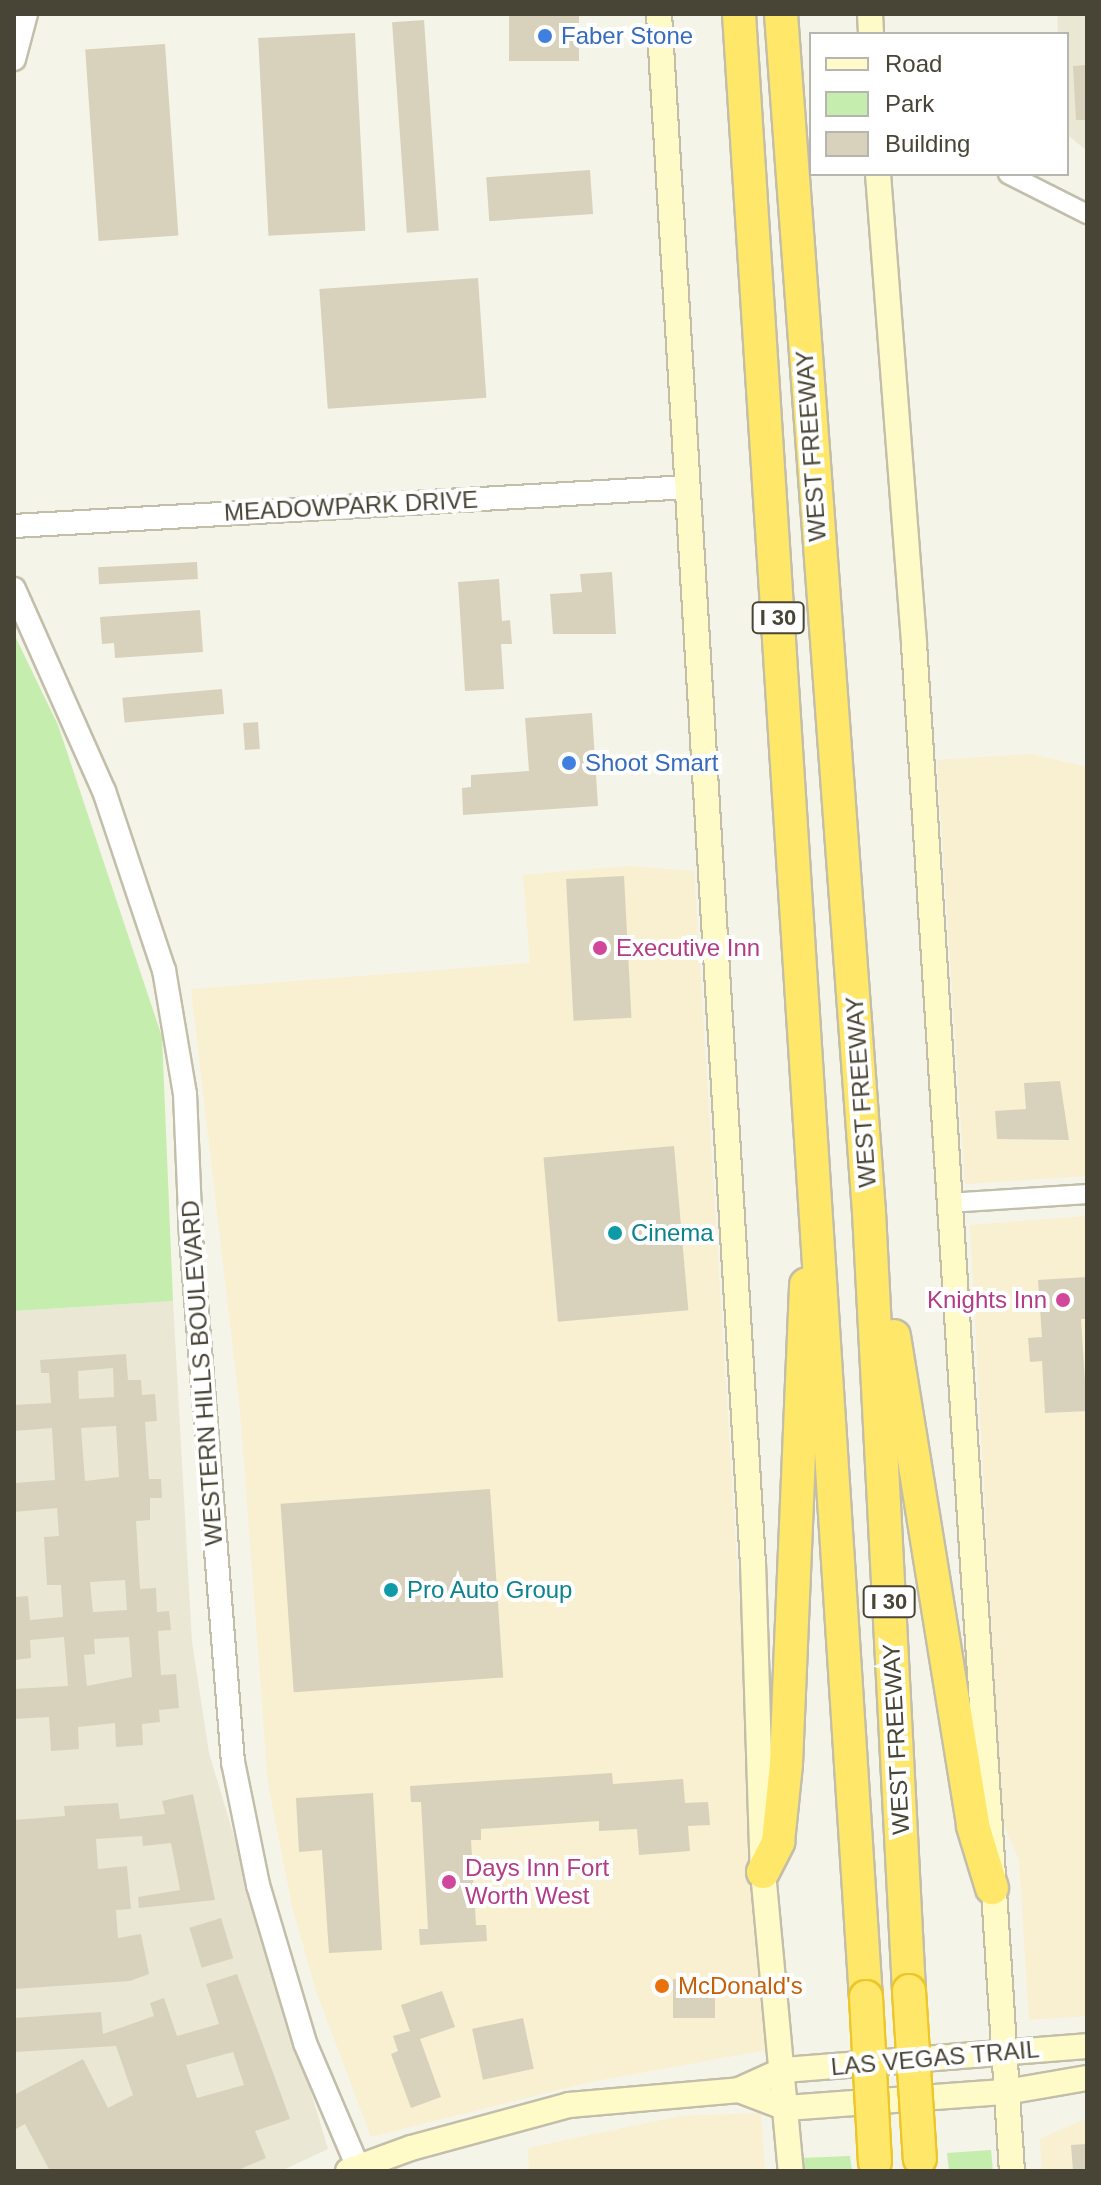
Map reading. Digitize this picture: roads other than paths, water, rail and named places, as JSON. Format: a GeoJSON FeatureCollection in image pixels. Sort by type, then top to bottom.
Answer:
{"type":"FeatureCollection","features":[{"type":"Feature","properties":{"kind":"highway","name":"WEST FREEWAY"},"geometry":{"type":"LineString","coordinates":[[739,14],[876,2167]]}},
{"type":"Feature","properties":{"kind":"highway","name":"WEST FREEWAY"},"geometry":{"type":"LineString","coordinates":[[781,14],[869,1212],[920,2165]]}},
{"type":"Feature","properties":{"kind":"highway"},"geometry":{"type":"LineString","coordinates":[[869,1212],[888,1277],[973,1826],[992,1888]]}},
{"type":"Feature","properties":{"kind":"highway"},"geometry":{"type":"LineString","coordinates":[[763,1872],[778,1842],[786,1764],[802,1305],[817,1222]]}},
{"type":"Feature","properties":{"kind":"main road"},"geometry":{"type":"LineString","coordinates":[[659,14],[753,1562],[763,1872],[791,2171]]}},
{"type":"Feature","properties":{"kind":"main road"},"geometry":{"type":"LineString","coordinates":[[878,176],[914,644],[1012,2171]]}},
{"type":"Feature","properties":{"kind":"main road","name":"LAS VEGAS TRAIL"},"geometry":{"type":"LineString","coordinates":[[783,2070],[1087,2046]]}},
{"type":"Feature","properties":{"kind":"main road"},"geometry":{"type":"LineString","coordinates":[[353,2169],[569,2105],[739,2090],[783,2070]]}},
{"type":"Feature","properties":{"kind":"main road","name":"LAS VEGAS TRAIL"},"geometry":{"type":"LineString","coordinates":[[786,2108],[1006,2092],[1087,2078]]}},
{"type":"Feature","properties":{"kind":"main road"},"geometry":{"type":"LineString","coordinates":[[739,2090],[786,2108]]}},
{"type":"Feature","properties":{"kind":"street"},"geometry":{"type":"LineString","coordinates":[[14,59],[26,14]]}},
{"type":"Feature","properties":{"kind":"street"},"geometry":{"type":"LineString","coordinates":[[1012,176],[1087,214]]}},
{"type":"Feature","properties":{"kind":"street","name":"MEADOWPARK DRIVE"},"geometry":{"type":"LineString","coordinates":[[14,526],[688,487]]}},
{"type":"Feature","properties":{"kind":"street","name":"WESTERN HILLS BOULEVARD"},"geometry":{"type":"LineString","coordinates":[[14,589],[104,791],[146,911],[170,998],[185,1094],[191,1237],[233,1762],[258,1885],[305,2043],[353,2169]]}},
{"type":"Feature","properties":{"kind":"street"},"geometry":{"type":"LineString","coordinates":[[949,1203],[1087,1194]]}},
{"type":"Feature","properties":{"kind":"place","name":"Faber Stone"},"geometry":{"type":"Point","coordinates":[545,36]}},
{"type":"Feature","properties":{"kind":"place","name":"Shoot Smart"},"geometry":{"type":"Point","coordinates":[569,763]}},
{"type":"Feature","properties":{"kind":"place","name":"Executive Inn"},"geometry":{"type":"Point","coordinates":[600,948]}},
{"type":"Feature","properties":{"kind":"place","name":"Cinema"},"geometry":{"type":"Point","coordinates":[615,1233]}},
{"type":"Feature","properties":{"kind":"place","name":"Knights Inn"},"geometry":{"type":"Point","coordinates":[1063,1300]}},
{"type":"Feature","properties":{"kind":"place","name":"Pro Auto Group"},"geometry":{"type":"Point","coordinates":[391,1590]}},
{"type":"Feature","properties":{"kind":"place","name":"Days Inn Fort Worth West"},"geometry":{"type":"Point","coordinates":[449,1882]}},
{"type":"Feature","properties":{"kind":"place","name":"McDonald's"},"geometry":{"type":"Point","coordinates":[662,1986]}}]}
